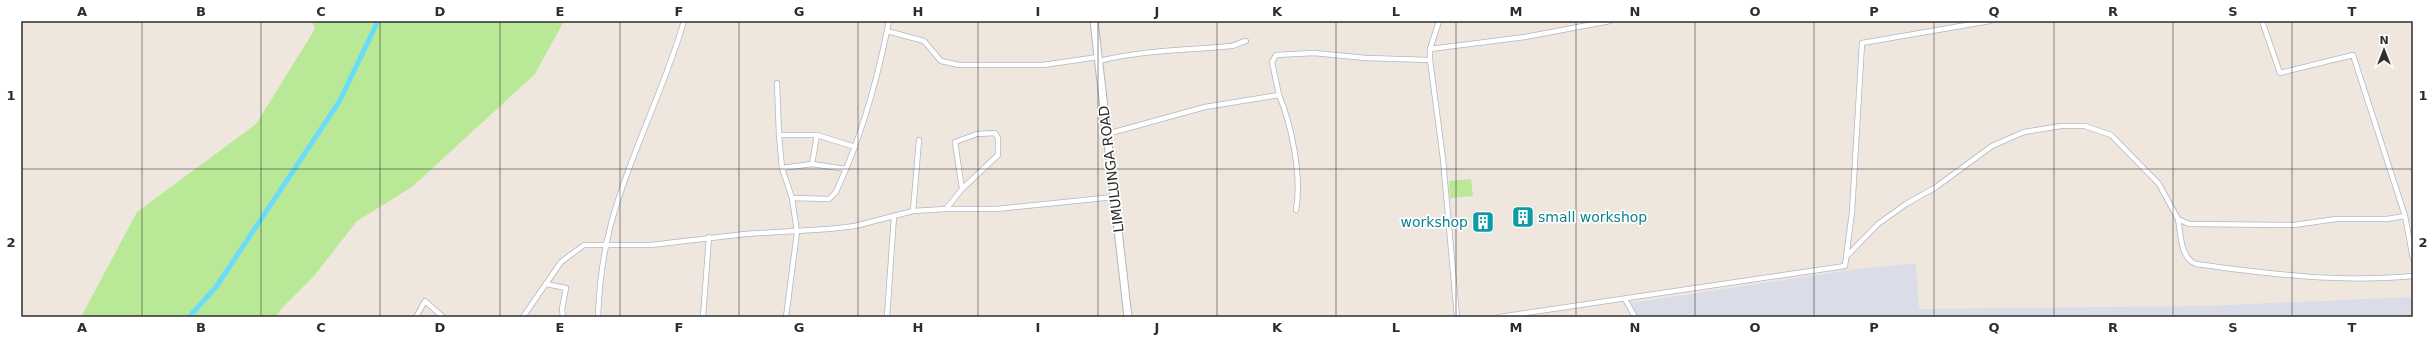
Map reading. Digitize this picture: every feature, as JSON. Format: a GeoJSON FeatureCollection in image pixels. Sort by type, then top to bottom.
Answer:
{"type":"FeatureCollection","features":[{"type":"Feature","properties":{"kind":"main road","name":"LIMULUNGA ROAD"},"geometry":{"type":"LineString","coordinates":[[1094,21],[1128,317]]}},
{"type":"Feature","properties":{"kind":"street"},"geometry":{"type":"LineString","coordinates":[[598,317],[601,274],[611,224],[631,166],[669,68],[684,21]]}},
{"type":"Feature","properties":{"kind":"street"},"geometry":{"type":"LineString","coordinates":[[792,198],[829,199],[836,192],[855,147],[879,72],[889,21]]}},
{"type":"Feature","properties":{"kind":"street"},"geometry":{"type":"LineString","coordinates":[[1439,21],[1435,29],[1430,49],[1430,60],[1443,159],[1457,317]]}},
{"type":"Feature","properties":{"kind":"street"},"geometry":{"type":"LineString","coordinates":[[1430,49],[1525,37],[1610,21]]}},
{"type":"Feature","properties":{"kind":"street"},"geometry":{"type":"LineString","coordinates":[[1499,317],[1845,266],[1852,212],[1862,43],[1990,21]]}},
{"type":"Feature","properties":{"kind":"street"},"geometry":{"type":"LineString","coordinates":[[2262,21],[2280,73],[2353,55],[2405,216],[2413,259]]}},
{"type":"Feature","properties":{"kind":"street"},"geometry":{"type":"LineString","coordinates":[[887,31],[924,41],[941,61],[959,66],[1043,65],[1215,46],[1233,46],[1246,41]]}},
{"type":"Feature","properties":{"kind":"street"},"geometry":{"type":"LineString","coordinates":[[1296,210],[1298,195],[1295,164],[1287,116],[1279,95],[1272,62],[1276,55],[1314,53],[1366,58],[1430,60]]}},
{"type":"Feature","properties":{"kind":"street"},"geometry":{"type":"LineString","coordinates":[[777,83],[782,168],[792,198],[797,232],[786,317]]}},
{"type":"Feature","properties":{"kind":"street"},"geometry":{"type":"LineString","coordinates":[[1107,134],[1205,107],[1279,95]]}},
{"type":"Feature","properties":{"kind":"street"},"geometry":{"type":"LineString","coordinates":[[1847,256],[1878,224],[1906,204],[1936,187],[1992,146],[2024,132],[2056,127],[2085,126],[2111,135],[2160,184],[2178,219],[2184,254],[2190,262],[2196,264],[2328,276],[2392,278],[2413,276]]}},
{"type":"Feature","properties":{"kind":"street"},"geometry":{"type":"LineString","coordinates":[[946,209],[962,189],[998,154],[998,138],[995,133],[977,134],[955,142],[962,189]]}},
{"type":"Feature","properties":{"kind":"street"},"geometry":{"type":"LineString","coordinates":[[779,135],[817,135],[855,147]]}},
{"type":"Feature","properties":{"kind":"street"},"geometry":{"type":"LineString","coordinates":[[812,164],[817,135]]}},
{"type":"Feature","properties":{"kind":"street"},"geometry":{"type":"LineString","coordinates":[[913,211],[919,140]]}},
{"type":"Feature","properties":{"kind":"street"},"geometry":{"type":"LineString","coordinates":[[782,168],[812,164],[846,169]]}},
{"type":"Feature","properties":{"kind":"street"},"geometry":{"type":"LineString","coordinates":[[523,317],[566,257],[584,245],[651,245],[709,237],[797,232],[855,226],[913,211],[946,209],[997,209],[1114,197]]}},
{"type":"Feature","properties":{"kind":"street"},"geometry":{"type":"LineString","coordinates":[[887,317],[894,216]]}},
{"type":"Feature","properties":{"kind":"street"},"geometry":{"type":"LineString","coordinates":[[2178,219],[2189,224],[2224,223],[2266,226],[2405,216]]}},
{"type":"Feature","properties":{"kind":"street"},"geometry":{"type":"LineString","coordinates":[[703,317],[709,237]]}},
{"type":"Feature","properties":{"kind":"street"},"geometry":{"type":"LineString","coordinates":[[546,284],[566,288],[562,309],[563,317]]}},
{"type":"Feature","properties":{"kind":"street"},"geometry":{"type":"LineString","coordinates":[[1625,299],[1635,317]]}},
{"type":"Feature","properties":{"kind":"street"},"geometry":{"type":"LineString","coordinates":[[416,317],[425,301],[443,317]]}},
{"type":"Feature","properties":{"kind":"shaded area"},"geometry":{"type":"Polygon","coordinates":[[[1916,263],[1919,309],[2203,306],[2413,297],[2413,317],[1638,317],[1631,303],[1857,269],[1916,263]]]}},
{"type":"Feature","properties":{"kind":"green space"},"geometry":{"type":"Polygon","coordinates":[[[312,21],[564,21],[535,74],[412,187],[357,221],[314,276],[281,309],[276,317],[81,317],[137,212],[256,124],[315,29],[312,21]]]}},
{"type":"Feature","properties":{"kind":"green space"},"geometry":{"type":"Polygon","coordinates":[[[1471,179],[1473,196],[1450,198],[1449,181],[1471,179]]]}},
{"type":"Feature","properties":{"kind":"waterway"},"geometry":{"type":"LineString","coordinates":[[189,317],[216,287],[339,102],[378,21]]}},
{"type":"Feature","properties":{"kind":"place","name":"small workshop"},"geometry":{"type":"Point","coordinates":[1523,217]}},
{"type":"Feature","properties":{"kind":"place","name":"workshop"},"geometry":{"type":"Point","coordinates":[1483,222]}}]}
